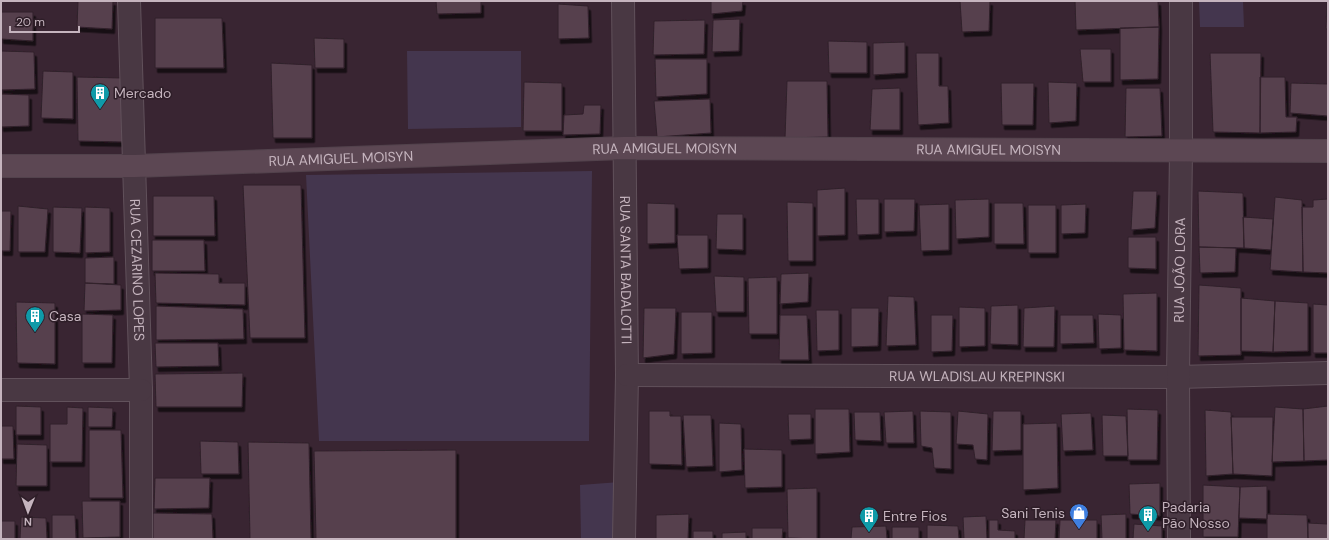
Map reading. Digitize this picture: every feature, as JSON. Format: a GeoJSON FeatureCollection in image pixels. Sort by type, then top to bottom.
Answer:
{"type":"FeatureCollection","features":[{"type":"Feature","properties":{"kind":"street","name":"RUA CEZARINO LOPES"},"geometry":{"type":"LineString","coordinates":[[128,1],[135,166],[141,390],[141,539]]}},
{"type":"Feature","properties":{"kind":"street","name":"RUA SANTA BADALOTTI"},"geometry":{"type":"LineString","coordinates":[[623,1],[627,375],[624,539]]}},
{"type":"Feature","properties":{"kind":"street","name":"RUA JOÃO LORA"},"geometry":{"type":"LineString","coordinates":[[1179,539],[1178,377],[1181,1]]}},
{"type":"Feature","properties":{"kind":"street","name":"RUA AMIGUEL MOISYN"},"geometry":{"type":"LineString","coordinates":[[1,166],[135,166],[624,148],[1328,151]]}},
{"type":"Feature","properties":{"kind":"street","name":"RUA WLADISLAU KREPINSKI"},"geometry":{"type":"LineString","coordinates":[[627,375],[1178,377],[1328,373]]}},
{"type":"Feature","properties":{"kind":"street"},"geometry":{"type":"LineString","coordinates":[[1,390],[141,390]]}},
{"type":"Feature","properties":{"kind":"shaded area"},"geometry":{"type":"Polygon","coordinates":[[[1199,1],[1243,1],[1244,27],[1200,27],[1199,1]]]}},
{"type":"Feature","properties":{"kind":"shaded area"},"geometry":{"type":"Polygon","coordinates":[[[407,51],[521,51],[521,127],[408,129],[407,51]]]}},
{"type":"Feature","properties":{"kind":"shaded area"},"geometry":{"type":"Polygon","coordinates":[[[592,171],[589,441],[319,441],[306,175],[592,171]]]}},
{"type":"Feature","properties":{"kind":"shaded area"},"geometry":{"type":"Polygon","coordinates":[[[620,482],[619,539],[581,539],[580,485],[620,482]]]}},
{"type":"Feature","properties":{"kind":"building"},"geometry":{"type":"Polygon","coordinates":[[[78,1],[113,1],[112,29],[77,27],[78,1]]]}},
{"type":"Feature","properties":{"kind":"building"},"geometry":{"type":"Polygon","coordinates":[[[436,1],[481,1],[481,13],[437,14],[436,1]]]}},
{"type":"Feature","properties":{"kind":"building"},"geometry":{"type":"Polygon","coordinates":[[[711,1],[743,1],[742,11],[711,14],[711,1]]]}},
{"type":"Feature","properties":{"kind":"building"},"geometry":{"type":"Polygon","coordinates":[[[960,1],[990,1],[989,31],[962,32],[960,1]]]}},
{"type":"Feature","properties":{"kind":"building"},"geometry":{"type":"Polygon","coordinates":[[[1075,1],[1158,1],[1159,27],[1076,30],[1075,1]]]}},
{"type":"Feature","properties":{"kind":"building"},"geometry":{"type":"Polygon","coordinates":[[[1327,1],[1328,29],[1326,29],[1327,1]]]}},
{"type":"Feature","properties":{"kind":"building"},"geometry":{"type":"Polygon","coordinates":[[[558,4],[588,6],[589,38],[558,39],[558,4]]]}},
{"type":"Feature","properties":{"kind":"building"},"geometry":{"type":"Polygon","coordinates":[[[1,12],[33,12],[33,41],[1,39],[1,12]]]}},
{"type":"Feature","properties":{"kind":"building"},"geometry":{"type":"Polygon","coordinates":[[[155,18],[222,18],[224,68],[155,68],[155,18]]]}},
{"type":"Feature","properties":{"kind":"building"},"geometry":{"type":"Polygon","coordinates":[[[740,19],[739,51],[712,52],[713,20],[740,19]]]}},
{"type":"Feature","properties":{"kind":"building"},"geometry":{"type":"Polygon","coordinates":[[[705,20],[704,54],[653,55],[654,21],[705,20]]]}},
{"type":"Feature","properties":{"kind":"building"},"geometry":{"type":"Polygon","coordinates":[[[1159,27],[1158,79],[1120,80],[1120,28],[1159,27]]]}},
{"type":"Feature","properties":{"kind":"building"},"geometry":{"type":"Polygon","coordinates":[[[314,38],[344,39],[344,68],[315,68],[314,38]]]}},
{"type":"Feature","properties":{"kind":"building"},"geometry":{"type":"Polygon","coordinates":[[[828,41],[867,42],[867,73],[829,73],[828,41]]]}},
{"type":"Feature","properties":{"kind":"building"},"geometry":{"type":"Polygon","coordinates":[[[905,42],[905,73],[873,75],[873,43],[905,42]]]}},
{"type":"Feature","properties":{"kind":"building"},"geometry":{"type":"Polygon","coordinates":[[[1080,49],[1111,49],[1111,82],[1083,82],[1080,49]]]}},
{"type":"Feature","properties":{"kind":"building"},"geometry":{"type":"Polygon","coordinates":[[[1,51],[34,52],[35,89],[1,90],[1,51]]]}},
{"type":"Feature","properties":{"kind":"building"},"geometry":{"type":"Polygon","coordinates":[[[916,53],[939,53],[939,86],[948,86],[949,123],[918,125],[916,53]]]}},
{"type":"Feature","properties":{"kind":"building"},"geometry":{"type":"Polygon","coordinates":[[[1210,53],[1261,53],[1260,133],[1213,132],[1210,53]]]}},
{"type":"Feature","properties":{"kind":"building"},"geometry":{"type":"Polygon","coordinates":[[[655,59],[707,59],[707,94],[656,97],[655,59]]]}},
{"type":"Feature","properties":{"kind":"building"},"geometry":{"type":"Polygon","coordinates":[[[271,63],[312,65],[312,138],[273,138],[271,63]]]}},
{"type":"Feature","properties":{"kind":"building"},"geometry":{"type":"Polygon","coordinates":[[[43,71],[73,72],[73,119],[41,118],[43,71]]]}},
{"type":"Feature","properties":{"kind":"building","name":"Mercado"},"geometry":{"type":"Polygon","coordinates":[[[77,77],[123,78],[123,142],[78,141],[77,77]]]}},
{"type":"Feature","properties":{"kind":"building"},"geometry":{"type":"Polygon","coordinates":[[[1260,77],[1285,77],[1286,117],[1297,117],[1296,132],[1260,133],[1260,77]]]}},
{"type":"Feature","properties":{"kind":"building"},"geometry":{"type":"Polygon","coordinates":[[[787,81],[827,81],[828,137],[785,138],[787,81]]]}},
{"type":"Feature","properties":{"kind":"building"},"geometry":{"type":"Polygon","coordinates":[[[524,82],[562,83],[562,131],[523,131],[524,82]]]}},
{"type":"Feature","properties":{"kind":"building"},"geometry":{"type":"Polygon","coordinates":[[[1048,82],[1077,83],[1076,121],[1049,123],[1048,82]]]}},
{"type":"Feature","properties":{"kind":"building"},"geometry":{"type":"Polygon","coordinates":[[[1001,83],[1034,83],[1033,125],[1002,125],[1001,83]]]}},
{"type":"Feature","properties":{"kind":"building"},"geometry":{"type":"Polygon","coordinates":[[[1291,83],[1328,84],[1328,116],[1290,113],[1291,83]]]}},
{"type":"Feature","properties":{"kind":"building"},"geometry":{"type":"Polygon","coordinates":[[[900,88],[900,130],[870,130],[872,89],[900,88]]]}},
{"type":"Feature","properties":{"kind":"building"},"geometry":{"type":"Polygon","coordinates":[[[1126,88],[1160,88],[1162,136],[1125,137],[1126,88]]]}},
{"type":"Feature","properties":{"kind":"building"},"geometry":{"type":"Polygon","coordinates":[[[1,94],[29,95],[29,126],[1,127],[1,94]]]}},
{"type":"Feature","properties":{"kind":"building"},"geometry":{"type":"Polygon","coordinates":[[[710,99],[711,133],[657,137],[654,101],[710,99]]]}},
{"type":"Feature","properties":{"kind":"building"},"geometry":{"type":"Polygon","coordinates":[[[584,105],[601,105],[600,134],[563,135],[564,115],[583,114],[584,105]]]}},
{"type":"Feature","properties":{"kind":"building"},"geometry":{"type":"Polygon","coordinates":[[[243,185],[301,185],[305,338],[250,338],[243,185]]]}},
{"type":"Feature","properties":{"kind":"building"},"geometry":{"type":"Polygon","coordinates":[[[845,188],[845,235],[817,236],[817,190],[845,188]]]}},
{"type":"Feature","properties":{"kind":"building"},"geometry":{"type":"Polygon","coordinates":[[[1133,191],[1157,191],[1155,228],[1131,230],[1133,191]]]}},
{"type":"Feature","properties":{"kind":"building"},"geometry":{"type":"Polygon","coordinates":[[[1198,191],[1243,193],[1244,248],[1199,247],[1198,191]]]}},
{"type":"Feature","properties":{"kind":"building"},"geometry":{"type":"Polygon","coordinates":[[[153,196],[214,196],[215,236],[153,236],[153,196]]]}},
{"type":"Feature","properties":{"kind":"building"},"geometry":{"type":"Polygon","coordinates":[[[1275,197],[1302,200],[1303,272],[1270,270],[1275,197]]]}},
{"type":"Feature","properties":{"kind":"building"},"geometry":{"type":"Polygon","coordinates":[[[856,199],[879,199],[879,234],[857,235],[856,199]]]}},
{"type":"Feature","properties":{"kind":"building"},"geometry":{"type":"Polygon","coordinates":[[[884,199],[915,199],[914,231],[884,232],[884,199]]]}},
{"type":"Feature","properties":{"kind":"building"},"geometry":{"type":"Polygon","coordinates":[[[989,199],[989,237],[956,239],[955,200],[989,199]]]}},
{"type":"Feature","properties":{"kind":"building"},"geometry":{"type":"Polygon","coordinates":[[[1328,199],[1328,273],[1303,272],[1302,207],[1313,207],[1313,200],[1328,199]]]}},
{"type":"Feature","properties":{"kind":"building"},"geometry":{"type":"Polygon","coordinates":[[[787,202],[813,203],[813,261],[788,261],[787,202]]]}},
{"type":"Feature","properties":{"kind":"building"},"geometry":{"type":"Polygon","coordinates":[[[647,203],[675,204],[675,243],[647,244],[647,203]]]}},
{"type":"Feature","properties":{"kind":"building"},"geometry":{"type":"Polygon","coordinates":[[[994,203],[1023,203],[1024,244],[994,244],[994,203]]]}},
{"type":"Feature","properties":{"kind":"building"},"geometry":{"type":"Polygon","coordinates":[[[949,204],[949,250],[921,251],[919,205],[949,204]]]}},
{"type":"Feature","properties":{"kind":"building"},"geometry":{"type":"Polygon","coordinates":[[[1086,204],[1085,233],[1061,234],[1061,205],[1086,204]]]}},
{"type":"Feature","properties":{"kind":"building"},"geometry":{"type":"Polygon","coordinates":[[[1028,205],[1056,205],[1056,253],[1028,253],[1028,205]]]}},
{"type":"Feature","properties":{"kind":"building"},"geometry":{"type":"Polygon","coordinates":[[[18,206],[48,209],[45,252],[18,252],[18,206]]]}},
{"type":"Feature","properties":{"kind":"building"},"geometry":{"type":"Polygon","coordinates":[[[53,207],[82,208],[80,253],[53,252],[53,207]]]}},
{"type":"Feature","properties":{"kind":"building"},"geometry":{"type":"Polygon","coordinates":[[[85,207],[110,208],[110,252],[85,253],[85,207]]]}},
{"type":"Feature","properties":{"kind":"building"},"geometry":{"type":"Polygon","coordinates":[[[1,211],[11,211],[10,251],[1,251],[1,211]]]}},
{"type":"Feature","properties":{"kind":"building"},"geometry":{"type":"Polygon","coordinates":[[[717,214],[743,214],[743,250],[716,249],[717,214]]]}},
{"type":"Feature","properties":{"kind":"building"},"geometry":{"type":"Polygon","coordinates":[[[1243,217],[1273,219],[1271,250],[1244,248],[1243,217]]]}},
{"type":"Feature","properties":{"kind":"building"},"geometry":{"type":"Polygon","coordinates":[[[677,235],[708,235],[708,268],[679,269],[677,235]]]}},
{"type":"Feature","properties":{"kind":"building"},"geometry":{"type":"Polygon","coordinates":[[[1128,237],[1156,237],[1156,269],[1128,268],[1128,237]]]}},
{"type":"Feature","properties":{"kind":"building"},"geometry":{"type":"Polygon","coordinates":[[[152,240],[204,240],[205,271],[152,271],[152,240]]]}},
{"type":"Feature","properties":{"kind":"building"},"geometry":{"type":"Polygon","coordinates":[[[1199,247],[1236,248],[1235,272],[1200,273],[1199,247]]]}},
{"type":"Feature","properties":{"kind":"building","name":"Casa"},"geometry":{"type":"Polygon","coordinates":[[[114,257],[114,284],[85,283],[85,258],[114,257]]]}},
{"type":"Feature","properties":{"kind":"building"},"geometry":{"type":"Polygon","coordinates":[[[155,273],[219,274],[219,283],[245,283],[245,305],[156,303],[155,273]]]}},
{"type":"Feature","properties":{"kind":"building"},"geometry":{"type":"Polygon","coordinates":[[[809,273],[808,302],[780,304],[781,274],[809,273]]]}},
{"type":"Feature","properties":{"kind":"building"},"geometry":{"type":"Polygon","coordinates":[[[714,276],[744,277],[744,312],[716,312],[714,276]]]}},
{"type":"Feature","properties":{"kind":"building"},"geometry":{"type":"Polygon","coordinates":[[[777,277],[777,334],[749,334],[748,278],[777,277]]]}},
{"type":"Feature","properties":{"kind":"building","name":"Casa"},"geometry":{"type":"Polygon","coordinates":[[[85,283],[121,285],[121,310],[84,311],[85,283]]]}},
{"type":"Feature","properties":{"kind":"building"},"geometry":{"type":"Polygon","coordinates":[[[1199,285],[1241,288],[1241,355],[1198,356],[1199,285]]]}},
{"type":"Feature","properties":{"kind":"building"},"geometry":{"type":"Polygon","coordinates":[[[1157,293],[1157,351],[1124,350],[1123,294],[1157,293]]]}},
{"type":"Feature","properties":{"kind":"building"},"geometry":{"type":"Polygon","coordinates":[[[888,296],[914,297],[916,345],[886,346],[888,296]]]}},
{"type":"Feature","properties":{"kind":"building"},"geometry":{"type":"Polygon","coordinates":[[[1241,298],[1275,301],[1273,352],[1241,351],[1241,298]]]}},
{"type":"Feature","properties":{"kind":"building"},"geometry":{"type":"Polygon","coordinates":[[[1275,301],[1308,303],[1308,351],[1273,352],[1275,301]]]}},
{"type":"Feature","properties":{"kind":"building","name":"Casa"},"geometry":{"type":"Polygon","coordinates":[[[16,302],[55,303],[55,364],[17,363],[16,302]]]}},
{"type":"Feature","properties":{"kind":"building"},"geometry":{"type":"Polygon","coordinates":[[[1313,304],[1328,305],[1328,353],[1313,353],[1313,304]]]}},
{"type":"Feature","properties":{"kind":"building"},"geometry":{"type":"Polygon","coordinates":[[[1018,305],[1018,345],[990,344],[991,306],[1018,305]]]}},
{"type":"Feature","properties":{"kind":"building"},"geometry":{"type":"Polygon","coordinates":[[[156,306],[243,309],[244,339],[156,340],[156,306]]]}},
{"type":"Feature","properties":{"kind":"building"},"geometry":{"type":"Polygon","coordinates":[[[1055,306],[1054,347],[1023,347],[1024,308],[1055,306]]]}},
{"type":"Feature","properties":{"kind":"building"},"geometry":{"type":"Polygon","coordinates":[[[959,307],[985,308],[985,346],[959,347],[959,307]]]}},
{"type":"Feature","properties":{"kind":"building"},"geometry":{"type":"Polygon","coordinates":[[[644,308],[676,308],[674,354],[643,358],[644,308]]]}},
{"type":"Feature","properties":{"kind":"building"},"geometry":{"type":"Polygon","coordinates":[[[851,308],[879,308],[878,346],[851,347],[851,308]]]}},
{"type":"Feature","properties":{"kind":"building"},"geometry":{"type":"Polygon","coordinates":[[[816,310],[839,310],[839,350],[817,351],[816,310]]]}},
{"type":"Feature","properties":{"kind":"building"},"geometry":{"type":"Polygon","coordinates":[[[681,312],[712,312],[712,353],[681,354],[681,312]]]}},
{"type":"Feature","properties":{"kind":"building","name":"Casa"},"geometry":{"type":"Polygon","coordinates":[[[82,314],[113,315],[112,363],[82,363],[82,314]]]}},
{"type":"Feature","properties":{"kind":"building"},"geometry":{"type":"Polygon","coordinates":[[[1098,314],[1121,315],[1121,348],[1099,349],[1098,314]]]}},
{"type":"Feature","properties":{"kind":"building"},"geometry":{"type":"Polygon","coordinates":[[[780,315],[807,315],[809,360],[779,360],[780,315]]]}},
{"type":"Feature","properties":{"kind":"building"},"geometry":{"type":"Polygon","coordinates":[[[931,315],[953,315],[952,351],[931,352],[931,315]]]}},
{"type":"Feature","properties":{"kind":"building"},"geometry":{"type":"Polygon","coordinates":[[[1060,315],[1093,315],[1094,343],[1060,344],[1060,315]]]}},
{"type":"Feature","properties":{"kind":"building"},"geometry":{"type":"Polygon","coordinates":[[[155,343],[218,343],[219,366],[156,367],[155,343]]]}},
{"type":"Feature","properties":{"kind":"building"},"geometry":{"type":"Polygon","coordinates":[[[243,373],[242,407],[156,407],[155,374],[243,373]]]}},
{"type":"Feature","properties":{"kind":"building"},"geometry":{"type":"Polygon","coordinates":[[[16,406],[41,407],[41,435],[16,435],[16,406]]]}},
{"type":"Feature","properties":{"kind":"building"},"geometry":{"type":"Polygon","coordinates":[[[1328,406],[1328,460],[1304,461],[1303,409],[1328,406]]]}},
{"type":"Feature","properties":{"kind":"building"},"geometry":{"type":"Polygon","coordinates":[[[67,407],[83,408],[82,462],[50,462],[50,424],[67,424],[67,407]]]}},
{"type":"Feature","properties":{"kind":"building"},"geometry":{"type":"Polygon","coordinates":[[[88,407],[113,408],[112,427],[88,427],[88,407]]]}},
{"type":"Feature","properties":{"kind":"building"},"geometry":{"type":"Polygon","coordinates":[[[1275,407],[1303,409],[1304,461],[1272,462],[1275,407]]]}},
{"type":"Feature","properties":{"kind":"building"},"geometry":{"type":"Polygon","coordinates":[[[815,409],[849,409],[850,452],[815,454],[815,409]]]}},
{"type":"Feature","properties":{"kind":"building"},"geometry":{"type":"Polygon","coordinates":[[[1127,409],[1158,410],[1157,460],[1128,460],[1127,409]]]}},
{"type":"Feature","properties":{"kind":"building"},"geometry":{"type":"Polygon","coordinates":[[[1205,410],[1231,412],[1233,474],[1206,476],[1205,410]]]}},
{"type":"Feature","properties":{"kind":"building"},"geometry":{"type":"Polygon","coordinates":[[[649,411],[670,411],[670,416],[681,416],[682,465],[649,464],[649,411]]]}},
{"type":"Feature","properties":{"kind":"building"},"geometry":{"type":"Polygon","coordinates":[[[913,411],[914,443],[886,443],[884,412],[913,411]]]}},
{"type":"Feature","properties":{"kind":"building"},"geometry":{"type":"Polygon","coordinates":[[[920,411],[951,412],[951,469],[934,468],[932,448],[921,446],[920,411]]]}},
{"type":"Feature","properties":{"kind":"building"},"geometry":{"type":"Polygon","coordinates":[[[958,411],[988,414],[987,460],[975,459],[973,445],[956,444],[958,411]]]}},
{"type":"Feature","properties":{"kind":"building"},"geometry":{"type":"Polygon","coordinates":[[[993,411],[1021,411],[1021,450],[992,451],[993,411]]]}},
{"type":"Feature","properties":{"kind":"building"},"geometry":{"type":"Polygon","coordinates":[[[854,412],[880,412],[881,441],[855,440],[854,412]]]}},
{"type":"Feature","properties":{"kind":"building"},"geometry":{"type":"Polygon","coordinates":[[[1091,413],[1093,450],[1063,451],[1061,414],[1091,413]]]}},
{"type":"Feature","properties":{"kind":"building"},"geometry":{"type":"Polygon","coordinates":[[[788,414],[811,414],[811,439],[789,440],[788,414]]]}},
{"type":"Feature","properties":{"kind":"building"},"geometry":{"type":"Polygon","coordinates":[[[683,415],[711,415],[713,466],[686,467],[683,415]]]}},
{"type":"Feature","properties":{"kind":"building"},"geometry":{"type":"Polygon","coordinates":[[[1102,415],[1126,416],[1128,456],[1103,456],[1102,415]]]}},
{"type":"Feature","properties":{"kind":"building"},"geometry":{"type":"Polygon","coordinates":[[[1231,417],[1273,417],[1272,476],[1233,474],[1231,417]]]}},
{"type":"Feature","properties":{"kind":"building"},"geometry":{"type":"Polygon","coordinates":[[[719,423],[741,424],[742,470],[719,472],[719,423]]]}},
{"type":"Feature","properties":{"kind":"building"},"geometry":{"type":"Polygon","coordinates":[[[1057,423],[1058,488],[1023,490],[1023,424],[1057,423]]]}},
{"type":"Feature","properties":{"kind":"building"},"geometry":{"type":"Polygon","coordinates":[[[1,426],[13,426],[14,459],[1,459],[1,426]]]}},
{"type":"Feature","properties":{"kind":"building"},"geometry":{"type":"Polygon","coordinates":[[[89,430],[121,430],[123,498],[89,498],[89,430]]]}},
{"type":"Feature","properties":{"kind":"building"},"geometry":{"type":"Polygon","coordinates":[[[200,441],[238,442],[239,474],[201,474],[200,441]]]}},
{"type":"Feature","properties":{"kind":"building"},"geometry":{"type":"Polygon","coordinates":[[[248,442],[309,443],[311,539],[250,539],[248,442]]]}},
{"type":"Feature","properties":{"kind":"building"},"geometry":{"type":"Polygon","coordinates":[[[17,444],[47,445],[47,486],[16,486],[17,444]]]}},
{"type":"Feature","properties":{"kind":"building"},"geometry":{"type":"Polygon","coordinates":[[[744,449],[782,450],[782,487],[745,488],[744,449]]]}},
{"type":"Feature","properties":{"kind":"building"},"geometry":{"type":"Polygon","coordinates":[[[456,450],[456,539],[316,539],[314,451],[456,450]]]}},
{"type":"Feature","properties":{"kind":"building"},"geometry":{"type":"Polygon","coordinates":[[[155,478],[210,478],[209,508],[154,509],[155,478]]]}},
{"type":"Feature","properties":{"kind":"building"},"geometry":{"type":"Polygon","coordinates":[[[1160,483],[1160,516],[1130,514],[1129,484],[1160,483]]]}},
{"type":"Feature","properties":{"kind":"building"},"geometry":{"type":"Polygon","coordinates":[[[1203,485],[1240,487],[1238,537],[1203,537],[1203,485]]]}},
{"type":"Feature","properties":{"kind":"building"},"geometry":{"type":"Polygon","coordinates":[[[1267,486],[1267,519],[1239,518],[1240,487],[1267,486]]]}},
{"type":"Feature","properties":{"kind":"building"},"geometry":{"type":"Polygon","coordinates":[[[817,488],[817,539],[788,538],[787,489],[817,488]]]}},
{"type":"Feature","properties":{"kind":"building"},"geometry":{"type":"Polygon","coordinates":[[[82,501],[120,501],[120,537],[83,538],[82,501]]]}},
{"type":"Feature","properties":{"kind":"building"},"geometry":{"type":"Polygon","coordinates":[[[153,513],[212,514],[213,539],[153,539],[153,513]]]}},
{"type":"Feature","properties":{"kind":"building"},"geometry":{"type":"Polygon","coordinates":[[[689,514],[688,539],[656,539],[656,515],[689,514]]]}},
{"type":"Feature","properties":{"kind":"building"},"geometry":{"type":"Polygon","coordinates":[[[1126,514],[1126,539],[1102,539],[1101,515],[1126,514]]]}},
{"type":"Feature","properties":{"kind":"building"},"geometry":{"type":"Polygon","coordinates":[[[1267,514],[1307,515],[1308,539],[1267,539],[1267,514]]]}},
{"type":"Feature","properties":{"kind":"building"},"geometry":{"type":"Polygon","coordinates":[[[52,515],[75,515],[76,539],[52,539],[52,515]]]}},
{"type":"Feature","properties":{"kind":"building"},"geometry":{"type":"Polygon","coordinates":[[[986,516],[987,539],[964,539],[963,517],[986,516]]]}},
{"type":"Feature","properties":{"kind":"building"},"geometry":{"type":"Polygon","coordinates":[[[21,517],[46,518],[47,539],[20,539],[21,517]]]}},
{"type":"Feature","properties":{"kind":"building"},"geometry":{"type":"Polygon","coordinates":[[[989,520],[998,520],[998,530],[1015,531],[1015,539],[989,539],[989,520]]]}},
{"type":"Feature","properties":{"kind":"building"},"geometry":{"type":"Polygon","coordinates":[[[1025,520],[1056,520],[1055,539],[1024,539],[1025,520]]]}},
{"type":"Feature","properties":{"kind":"building","name":"Sani Tenis"},"geometry":{"type":"Polygon","coordinates":[[[1060,520],[1097,520],[1097,539],[1059,539],[1060,520]]]}},
{"type":"Feature","properties":{"kind":"building"},"geometry":{"type":"Polygon","coordinates":[[[1,521],[15,521],[15,539],[1,539],[1,521]]]}},
{"type":"Feature","properties":{"kind":"building"},"geometry":{"type":"Polygon","coordinates":[[[1308,523],[1328,524],[1328,539],[1308,539],[1308,523]]]}},
{"type":"Feature","properties":{"kind":"building","name":"Padaria Pão Nosso"},"geometry":{"type":"Polygon","coordinates":[[[1134,524],[1162,526],[1162,539],[1133,539],[1134,524]]]}},
{"type":"Feature","properties":{"kind":"building"},"geometry":{"type":"Polygon","coordinates":[[[927,525],[958,526],[959,539],[927,539],[927,525]]]}},
{"type":"Feature","properties":{"kind":"building","name":"Entre Fios"},"geometry":{"type":"Polygon","coordinates":[[[886,526],[887,539],[851,539],[852,527],[886,526]]]}},
{"type":"Feature","properties":{"kind":"building"},"geometry":{"type":"Polygon","coordinates":[[[892,527],[919,527],[919,539],[892,539],[892,527]]]}},
{"type":"Feature","properties":{"kind":"building"},"geometry":{"type":"Polygon","coordinates":[[[752,528],[783,528],[782,539],[752,539],[752,528]]]}},
{"type":"Feature","properties":{"kind":"building"},"geometry":{"type":"Polygon","coordinates":[[[693,531],[713,531],[713,539],[693,539],[693,531]]]}},
{"type":"Feature","properties":{"kind":"building"},"geometry":{"type":"Polygon","coordinates":[[[746,532],[746,539],[722,539],[722,533],[746,532]]]}},
{"type":"Feature","properties":{"kind":"place","name":"Mercado"},"geometry":{"type":"Point","coordinates":[100,110]}},
{"type":"Feature","properties":{"kind":"place","name":"Casa"},"geometry":{"type":"Point","coordinates":[35,333]}},
{"type":"Feature","properties":{"kind":"place","name":"Sani Tenis"},"geometry":{"type":"Point","coordinates":[1079,530]}},
{"type":"Feature","properties":{"kind":"place","name":"Padaria Pão Nosso"},"geometry":{"type":"Point","coordinates":[1148,532]}},
{"type":"Feature","properties":{"kind":"place","name":"Entre Fios"},"geometry":{"type":"Point","coordinates":[869,533]}}]}
